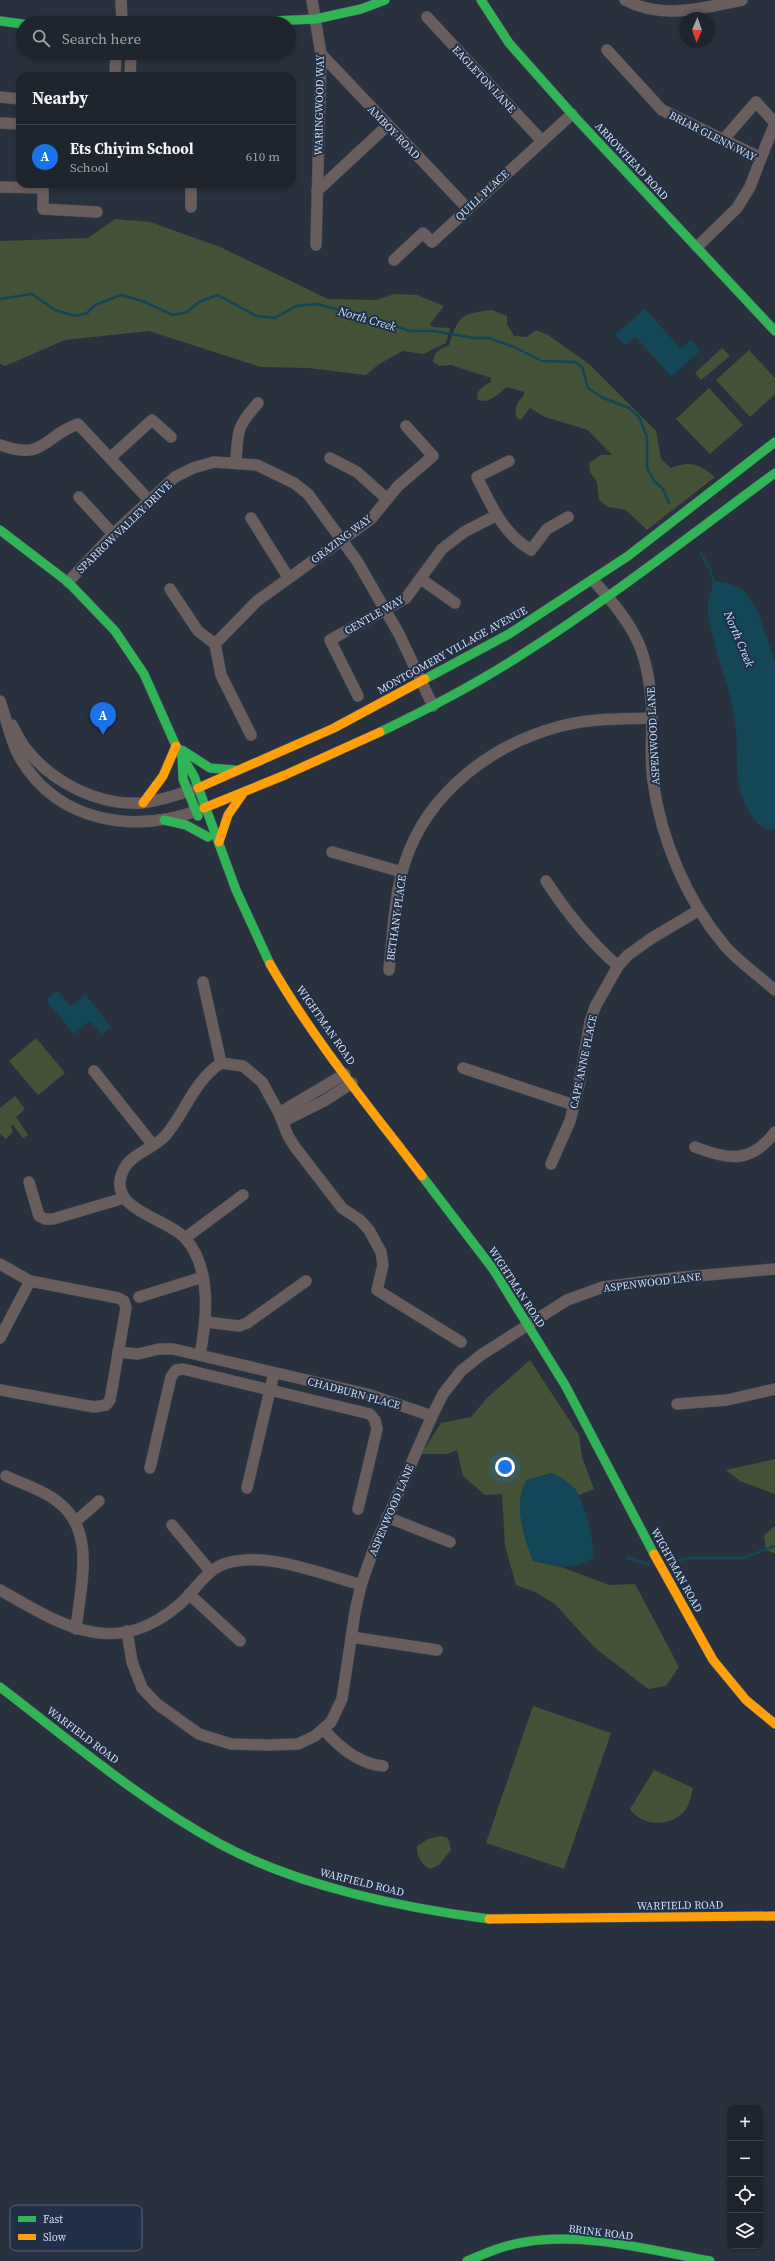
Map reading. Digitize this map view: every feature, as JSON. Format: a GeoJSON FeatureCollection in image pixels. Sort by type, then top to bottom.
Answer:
{"type":"FeatureCollection","features":[{"type":"Feature","properties":{"kind":"main road"},"geometry":{"type":"LineString","coordinates":[[296,20],[316,19],[361,9],[385,0]]}},
{"type":"Feature","properties":{"kind":"main road","name":"ARROWHEAD ROAD"},"geometry":{"type":"LineString","coordinates":[[481,0],[509,43],[572,114],[775,331]]}},
{"type":"Feature","properties":{"kind":"main road"},"geometry":{"type":"LineString","coordinates":[[0,21],[16,23]]}},
{"type":"Feature","properties":{"kind":"main road","name":"MONTGOMERY VILLAGE AVENUE"},"geometry":{"type":"LineString","coordinates":[[193,789],[334,728],[509,634],[628,556],[775,442]]}},
{"type":"Feature","properties":{"kind":"main road"},"geometry":{"type":"LineString","coordinates":[[200,810],[395,726],[520,656],[775,473]]}},
{"type":"Feature","properties":{"kind":"main road","name":"WIGHTMAN ROAD"},"geometry":{"type":"LineString","coordinates":[[0,530],[68,582],[114,631],[144,674],[176,746],[190,767],[193,789],[208,837],[218,858],[228,869]]}},
{"type":"Feature","properties":{"kind":"main road"},"geometry":{"type":"LineString","coordinates":[[143,803],[157,789],[165,776],[176,746],[210,768],[238,770]]}},
{"type":"Feature","properties":{"kind":"main road"},"geometry":{"type":"LineString","coordinates":[[219,842],[228,815],[244,792]]}},
{"type":"Feature","properties":{"kind":"main road","name":"WIGHTMAN ROAD"},"geometry":{"type":"LineString","coordinates":[[200,810],[219,842],[228,869],[264,953],[287,993],[345,1074],[493,1269],[565,1385],[659,1564],[713,1660],[746,1700],[775,1724]]}},
{"type":"Feature","properties":{"kind":"main road"},"geometry":{"type":"LineString","coordinates":[[164,820],[186,825],[208,837]]}},
{"type":"Feature","properties":{"kind":"main road","name":"WARFIELD ROAD"},"geometry":{"type":"LineString","coordinates":[[0,1687],[156,1806],[222,1846],[258,1862],[316,1883],[434,1912],[490,1919],[775,1916]]}},
{"type":"Feature","properties":{"kind":"main road","name":"BRINK ROAD"},"geometry":{"type":"LineString","coordinates":[[467,2261],[506,2245],[539,2239],[588,2240],[710,2261]]}},
{"type":"Feature","properties":{"kind":"street"},"geometry":{"type":"LineString","coordinates":[[121,0],[122,16]]}},
{"type":"Feature","properties":{"kind":"street","name":"WARINGWOOD WAY"},"geometry":{"type":"LineString","coordinates":[[312,0],[321,54],[316,245]]}},
{"type":"Feature","properties":{"kind":"street"},"geometry":{"type":"LineString","coordinates":[[625,0],[636,6],[671,12],[701,9],[742,0]]}},
{"type":"Feature","properties":{"kind":"street","name":"EAGLETON LANE"},"geometry":{"type":"LineString","coordinates":[[426,17],[542,141]]}},
{"type":"Feature","properties":{"kind":"street","name":"BRIAR GLENN WAY"},"geometry":{"type":"LineString","coordinates":[[607,50],[662,110],[761,158],[750,187],[737,208],[697,247]]}},
{"type":"Feature","properties":{"kind":"street","name":"AMBOY ROAD"},"geometry":{"type":"LineString","coordinates":[[321,54],[387,126],[468,208]]}},
{"type":"Feature","properties":{"kind":"street"},"geometry":{"type":"LineString","coordinates":[[115,72],[116,60]]}},
{"type":"Feature","properties":{"kind":"street"},"geometry":{"type":"LineString","coordinates":[[130,72],[131,60]]}},
{"type":"Feature","properties":{"kind":"street"},"geometry":{"type":"LineString","coordinates":[[0,97],[16,99]]}},
{"type":"Feature","properties":{"kind":"street"},"geometry":{"type":"LineString","coordinates":[[723,140],[756,102],[775,123],[761,158]]}},
{"type":"Feature","properties":{"kind":"street","name":"QUILL PLACE"},"geometry":{"type":"LineString","coordinates":[[394,260],[424,233],[432,242],[572,114]]}},
{"type":"Feature","properties":{"kind":"street"},"geometry":{"type":"LineString","coordinates":[[0,123],[16,124]]}},
{"type":"Feature","properties":{"kind":"street"},"geometry":{"type":"LineString","coordinates":[[317,191],[387,126]]}},
{"type":"Feature","properties":{"kind":"street"},"geometry":{"type":"LineString","coordinates":[[0,187],[16,187]]}},
{"type":"Feature","properties":{"kind":"street"},"geometry":{"type":"LineString","coordinates":[[43,188],[43,209],[97,212]]}},
{"type":"Feature","properties":{"kind":"street"},"geometry":{"type":"LineString","coordinates":[[191,207],[192,188]]}},
{"type":"Feature","properties":{"kind":"street"},"geometry":{"type":"LineString","coordinates":[[236,462],[239,429],[244,418],[258,403]]}},
{"type":"Feature","properties":{"kind":"street"},"geometry":{"type":"LineString","coordinates":[[111,457],[152,420],[171,437]]}},
{"type":"Feature","properties":{"kind":"street"},"geometry":{"type":"LineString","coordinates":[[0,445],[26,451],[39,448],[46,444],[62,429],[78,424],[111,457],[149,500]]}},
{"type":"Feature","properties":{"kind":"street","name":"GRAZING WAY"},"geometry":{"type":"LineString","coordinates":[[215,644],[257,601],[288,577],[342,541],[371,519],[398,486],[433,456],[406,426]]}},
{"type":"Feature","properties":{"kind":"street"},"geometry":{"type":"LineString","coordinates":[[330,458],[357,472],[387,499]]}},
{"type":"Feature","properties":{"kind":"street"},"geometry":{"type":"LineString","coordinates":[[509,461],[477,477],[497,515],[518,542],[531,550],[547,529],[568,517]]}},
{"type":"Feature","properties":{"kind":"street","name":"SPARROW VALLEY DRIVE"},"geometry":{"type":"LineString","coordinates":[[68,582],[113,534],[175,477],[193,468],[214,462],[236,462],[257,465],[294,483],[308,494],[357,561],[385,611],[433,706]]}},
{"type":"Feature","properties":{"kind":"street"},"geometry":{"type":"LineString","coordinates":[[79,498],[113,534]]}},
{"type":"Feature","properties":{"kind":"street","name":"GENTLE WAY"},"geometry":{"type":"LineString","coordinates":[[358,696],[330,640],[385,611],[406,598],[421,579],[434,558],[450,542],[497,515]]}},
{"type":"Feature","properties":{"kind":"street"},"geometry":{"type":"LineString","coordinates":[[251,518],[288,577]]}},
{"type":"Feature","properties":{"kind":"street"},"geometry":{"type":"LineString","coordinates":[[421,579],[455,603]]}},
{"type":"Feature","properties":{"kind":"street","name":"ASPENWOOD LANE"},"geometry":{"type":"LineString","coordinates":[[593,580],[632,627],[644,654],[650,683],[653,781],[661,820],[673,856],[699,910],[726,947],[775,990]]}},
{"type":"Feature","properties":{"kind":"street"},"geometry":{"type":"LineString","coordinates":[[170,589],[198,632],[215,644],[221,675],[251,735]]}},
{"type":"Feature","properties":{"kind":"street"},"geometry":{"type":"LineString","coordinates":[[0,701],[3,716],[20,758],[44,786],[62,802],[106,820],[132,822],[164,820],[200,810]]}},
{"type":"Feature","properties":{"kind":"street"},"geometry":{"type":"LineString","coordinates":[[3,716],[26,749],[52,774],[77,790],[106,800],[122,803],[143,803],[193,789]]}},
{"type":"Feature","properties":{"kind":"street","name":"BETHANY PLACE"},"geometry":{"type":"LineString","coordinates":[[389,970],[398,890],[402,872],[416,836],[434,805],[470,770],[517,740],[561,726],[583,722],[652,718]]}},
{"type":"Feature","properties":{"kind":"street"},"geometry":{"type":"LineString","coordinates":[[332,852],[402,872]]}},
{"type":"Feature","properties":{"kind":"street"},"geometry":{"type":"LineString","coordinates":[[546,881],[571,919],[599,950],[618,966]]}},
{"type":"Feature","properties":{"kind":"street","name":"CAPE ANNE PLACE"},"geometry":{"type":"LineString","coordinates":[[550,1164],[570,1120],[590,1022],[595,1007],[618,966],[643,944],[699,910]]}},
{"type":"Feature","properties":{"kind":"street"},"geometry":{"type":"LineString","coordinates":[[203,982],[221,1063]]}},
{"type":"Feature","properties":{"kind":"street"},"geometry":{"type":"LineString","coordinates":[[200,1355],[206,1322],[206,1295],[203,1277],[196,1258],[185,1238],[170,1226],[135,1209],[124,1198],[121,1177],[124,1168],[153,1145],[172,1127],[201,1079],[221,1063],[233,1064],[252,1072],[262,1082],[282,1117],[288,1136],[294,1147],[342,1208],[360,1220],[376,1241],[383,1265],[377,1290],[461,1342]]}},
{"type":"Feature","properties":{"kind":"street"},"geometry":{"type":"LineString","coordinates":[[463,1068],[574,1105]]}},
{"type":"Feature","properties":{"kind":"street"},"geometry":{"type":"LineString","coordinates":[[94,1071],[153,1145]]}},
{"type":"Feature","properties":{"kind":"street"},"geometry":{"type":"LineString","coordinates":[[282,1117],[345,1074]]}},
{"type":"Feature","properties":{"kind":"street"},"geometry":{"type":"LineString","coordinates":[[282,1117],[324,1101],[352,1083]]}},
{"type":"Feature","properties":{"kind":"street"},"geometry":{"type":"LineString","coordinates":[[695,1147],[720,1157],[731,1158],[744,1156],[759,1149],[775,1132]]}},
{"type":"Feature","properties":{"kind":"street"},"geometry":{"type":"LineString","coordinates":[[29,1182],[39,1216],[45,1219],[53,1219],[124,1198]]}},
{"type":"Feature","properties":{"kind":"street"},"geometry":{"type":"LineString","coordinates":[[185,1238],[243,1195]]}},
{"type":"Feature","properties":{"kind":"street"},"geometry":{"type":"LineString","coordinates":[[0,1264],[30,1281],[118,1298],[124,1301],[126,1308],[110,1400],[106,1405],[100,1408],[0,1390]]}},
{"type":"Feature","properties":{"kind":"street","name":"ASPENWOOD LANE"},"geometry":{"type":"LineString","coordinates":[[127,1631],[132,1662],[142,1688],[157,1704],[199,1734],[231,1744],[289,1746],[305,1742],[324,1730],[338,1710],[344,1691],[351,1637],[361,1585],[387,1517],[432,1416],[444,1394],[461,1371],[481,1355],[527,1324],[567,1300],[603,1287],[673,1278],[775,1269]]}},
{"type":"Feature","properties":{"kind":"street"},"geometry":{"type":"LineString","coordinates":[[139,1297],[203,1277]]}},
{"type":"Feature","properties":{"kind":"street"},"geometry":{"type":"LineString","coordinates":[[0,1338],[30,1281]]}},
{"type":"Feature","properties":{"kind":"street"},"geometry":{"type":"LineString","coordinates":[[206,1322],[239,1326],[247,1323],[306,1281]]}},
{"type":"Feature","properties":{"kind":"street","name":"CHADBURN PLACE"},"geometry":{"type":"LineString","coordinates":[[118,1352],[138,1354],[165,1348],[200,1355],[367,1394],[432,1416]]}},
{"type":"Feature","properties":{"kind":"street","name":"CHADBURN PLACE"},"geometry":{"type":"LineString","coordinates":[[150,1468],[170,1377],[176,1370],[183,1369],[370,1414],[375,1420],[377,1429],[358,1509]]}},
{"type":"Feature","properties":{"kind":"street"},"geometry":{"type":"LineString","coordinates":[[247,1488],[274,1373]]}},
{"type":"Feature","properties":{"kind":"street"},"geometry":{"type":"LineString","coordinates":[[677,1404],[727,1400],[775,1388]]}},
{"type":"Feature","properties":{"kind":"street"},"geometry":{"type":"LineString","coordinates":[[6,1476],[57,1501],[75,1522],[81,1536],[83,1551],[76,1629]]}},
{"type":"Feature","properties":{"kind":"street"},"geometry":{"type":"LineString","coordinates":[[75,1522],[99,1501]]}},
{"type":"Feature","properties":{"kind":"street"},"geometry":{"type":"LineString","coordinates":[[387,1517],[450,1542]]}},
{"type":"Feature","properties":{"kind":"street"},"geometry":{"type":"LineString","coordinates":[[172,1525],[210,1571]]}},
{"type":"Feature","properties":{"kind":"street"},"geometry":{"type":"LineString","coordinates":[[0,1590],[54,1621],[76,1629],[107,1634],[127,1631],[157,1620],[189,1594],[210,1571],[229,1562],[241,1560],[264,1560],[361,1585]]}},
{"type":"Feature","properties":{"kind":"street"},"geometry":{"type":"LineString","coordinates":[[189,1594],[240,1641]]}},
{"type":"Feature","properties":{"kind":"street"},"geometry":{"type":"LineString","coordinates":[[351,1637],[437,1650]]}},
{"type":"Feature","properties":{"kind":"street"},"geometry":{"type":"LineString","coordinates":[[324,1730],[336,1744],[350,1754],[368,1763],[384,1766]]}},
{"type":"Feature","properties":{"kind":"green space"},"geometry":{"type":"Polygon","coordinates":[[[115,219],[150,222],[220,247],[328,299],[375,300],[395,294],[417,295],[444,306],[430,324],[433,327],[450,328],[446,343],[423,354],[403,351],[379,364],[366,375],[308,368],[261,367],[149,331],[65,340],[5,366],[0,364],[0,241],[88,238],[115,219]]]}},
{"type":"Feature","properties":{"kind":"green space"},"geometry":{"type":"Polygon","coordinates":[[[492,310],[507,316],[507,324],[514,336],[527,337],[536,330],[548,335],[589,364],[656,431],[661,459],[671,468],[684,464],[699,466],[715,477],[647,530],[626,510],[608,507],[599,500],[597,482],[590,472],[589,463],[601,455],[612,455],[588,430],[545,417],[530,408],[521,420],[516,417],[516,407],[524,395],[524,392],[507,387],[486,401],[478,400],[477,394],[482,387],[491,382],[491,378],[451,365],[439,366],[433,362],[436,353],[440,349],[449,345],[455,328],[463,318],[474,313],[492,310]]]}},
{"type":"Feature","properties":{"kind":"green space"},"geometry":{"type":"Polygon","coordinates":[[[722,348],[730,356],[701,380],[695,373],[722,348]]]}},
{"type":"Feature","properties":{"kind":"green space"},"geometry":{"type":"Polygon","coordinates":[[[749,350],[775,378],[775,394],[750,417],[716,380],[749,350]]]}},
{"type":"Feature","properties":{"kind":"green space"},"geometry":{"type":"Polygon","coordinates":[[[709,388],[743,425],[710,454],[676,419],[709,388]]]}},
{"type":"Feature","properties":{"kind":"green space"},"geometry":{"type":"Polygon","coordinates":[[[36,1038],[65,1073],[38,1095],[9,1061],[36,1038]]]}},
{"type":"Feature","properties":{"kind":"green space"},"geometry":{"type":"Polygon","coordinates":[[[15,1096],[25,1109],[16,1117],[28,1135],[23,1138],[13,1125],[11,1126],[13,1132],[6,1139],[0,1134],[0,1108],[15,1096]]]}},
{"type":"Feature","properties":{"kind":"green space"},"geometry":{"type":"Polygon","coordinates":[[[530,1360],[579,1435],[582,1457],[594,1489],[579,1495],[575,1489],[552,1473],[527,1480],[520,1499],[520,1509],[523,1531],[534,1561],[561,1567],[609,1585],[635,1584],[679,1667],[666,1686],[648,1689],[594,1647],[555,1604],[535,1592],[516,1585],[505,1546],[502,1494],[485,1495],[463,1476],[457,1450],[448,1454],[421,1454],[441,1423],[471,1417],[487,1398],[530,1360]]]}},
{"type":"Feature","properties":{"kind":"green space"},"geometry":{"type":"Polygon","coordinates":[[[775,1459],[775,1494],[740,1481],[726,1470],[775,1459]]]}},
{"type":"Feature","properties":{"kind":"green space"},"geometry":{"type":"Polygon","coordinates":[[[775,1526],[775,1553],[766,1550],[764,1535],[775,1526]]]}},
{"type":"Feature","properties":{"kind":"green space"},"geometry":{"type":"Polygon","coordinates":[[[533,1706],[611,1733],[564,1869],[486,1843],[533,1706]]]}},
{"type":"Feature","properties":{"kind":"green space"},"geometry":{"type":"Polygon","coordinates":[[[654,1770],[693,1788],[686,1809],[674,1819],[666,1822],[658,1823],[642,1820],[630,1809],[654,1770]]]}},
{"type":"Feature","properties":{"kind":"green space"},"geometry":{"type":"Polygon","coordinates":[[[441,1836],[448,1838],[451,1850],[439,1865],[430,1869],[427,1868],[420,1860],[417,1853],[417,1846],[428,1839],[441,1836]]]}},
{"type":"Feature","properties":{"kind":"water"},"geometry":{"type":"Polygon","coordinates":[[[645,309],[681,349],[691,340],[700,351],[671,376],[635,336],[625,345],[615,335],[645,309]]]}},
{"type":"Feature","properties":{"kind":"water"},"geometry":{"type":"Polygon","coordinates":[[[713,581],[728,583],[744,591],[757,610],[775,661],[775,830],[764,828],[755,821],[744,801],[741,792],[738,774],[734,714],[710,626],[708,611],[713,581]]]}},
{"type":"Feature","properties":{"kind":"water"},"geometry":{"type":"Polygon","coordinates":[[[57,991],[71,1006],[86,995],[111,1027],[102,1034],[90,1021],[74,1034],[46,1000],[57,991]]]}},
{"type":"Feature","properties":{"kind":"water"},"geometry":{"type":"Polygon","coordinates":[[[552,1473],[567,1481],[575,1489],[582,1502],[591,1533],[593,1558],[578,1565],[557,1566],[533,1561],[526,1542],[520,1509],[520,1499],[523,1489],[527,1480],[552,1473]]]}},
{"type":"Feature","properties":{"kind":"waterway","name":"North Creek"},"geometry":{"type":"LineString","coordinates":[[0,299],[32,294],[55,310],[75,316],[87,313],[95,305],[121,295],[142,301],[173,315],[187,312],[199,302],[218,295],[256,316],[275,318],[296,306],[318,304],[378,322],[386,322],[409,331],[434,331],[474,338],[489,338],[514,347],[542,361],[575,362],[582,367],[588,388],[601,397],[629,408],[639,417],[647,437],[647,468],[654,481],[663,489],[669,503]]}},
{"type":"Feature","properties":{"kind":"waterway","name":"North Creek"},"geometry":{"type":"LineString","coordinates":[[701,553],[710,569],[714,584]]}},
{"type":"Feature","properties":{"kind":"waterway"},"geometry":{"type":"LineString","coordinates":[[670,1562],[690,1558],[743,1558],[775,1546]]}},
{"type":"Feature","properties":{"kind":"waterway"},"geometry":{"type":"LineString","coordinates":[[627,1558],[649,1564]]}},
{"type":"Feature","properties":{"kind":"traffic: fast"},"geometry":{"type":"LineString","coordinates":[[296,20],[316,19],[361,9],[385,0]]}},
{"type":"Feature","properties":{"kind":"traffic: fast"},"geometry":{"type":"LineString","coordinates":[[481,0],[509,43],[572,114],[775,331]]}},
{"type":"Feature","properties":{"kind":"traffic: fast"},"geometry":{"type":"LineString","coordinates":[[0,21],[16,23]]}},
{"type":"Feature","properties":{"kind":"traffic: fast"},"geometry":{"type":"LineString","coordinates":[[425,679],[509,634],[628,556],[775,442]]}},
{"type":"Feature","properties":{"kind":"traffic: fast"},"geometry":{"type":"LineString","coordinates":[[380,732],[469,686],[504,666],[554,634],[650,566],[775,473]]}},
{"type":"Feature","properties":{"kind":"traffic: fast"},"geometry":{"type":"LineString","coordinates":[[0,530],[68,582],[115,631],[144,674],[176,746],[194,776],[236,890],[270,964]]}},
{"type":"Feature","properties":{"kind":"traffic: fast"},"geometry":{"type":"LineString","coordinates":[[182,750],[210,768],[235,770]]}},
{"type":"Feature","properties":{"kind":"traffic: fast"},"geometry":{"type":"LineString","coordinates":[[182,756],[183,779],[198,816]]}},
{"type":"Feature","properties":{"kind":"traffic: fast"},"geometry":{"type":"LineString","coordinates":[[164,820],[186,825],[208,837]]}},
{"type":"Feature","properties":{"kind":"traffic: fast"},"geometry":{"type":"LineString","coordinates":[[422,1176],[493,1269],[565,1385],[654,1554]]}},
{"type":"Feature","properties":{"kind":"traffic: fast"},"geometry":{"type":"LineString","coordinates":[[0,1687],[136,1791],[192,1828],[252,1860],[317,1884],[387,1902],[489,1919]]}},
{"type":"Feature","properties":{"kind":"traffic: fast"},"geometry":{"type":"LineString","coordinates":[[467,2261],[517,2243],[548,2239],[571,2239],[618,2244],[710,2261]]}},
{"type":"Feature","properties":{"kind":"traffic: slow"},"geometry":{"type":"LineString","coordinates":[[198,788],[334,728],[425,679]]}},
{"type":"Feature","properties":{"kind":"traffic: slow"},"geometry":{"type":"LineString","coordinates":[[204,808],[285,775],[380,732]]}},
{"type":"Feature","properties":{"kind":"traffic: slow"},"geometry":{"type":"LineString","coordinates":[[143,803],[163,776],[176,746]]}},
{"type":"Feature","properties":{"kind":"traffic: slow"},"geometry":{"type":"LineString","coordinates":[[219,842],[228,815],[244,792]]}},
{"type":"Feature","properties":{"kind":"traffic: slow"},"geometry":{"type":"LineString","coordinates":[[270,964],[304,1019],[323,1046],[422,1176]]}},
{"type":"Feature","properties":{"kind":"traffic: slow"},"geometry":{"type":"LineString","coordinates":[[654,1554],[713,1660],[746,1700],[775,1724]]}},
{"type":"Feature","properties":{"kind":"traffic: slow"},"geometry":{"type":"LineString","coordinates":[[489,1919],[775,1916]]}},
{"type":"Feature","properties":{"kind":"place","name":"Ets Chiyim School"},"geometry":{"type":"Point","coordinates":[103,735]}}]}
